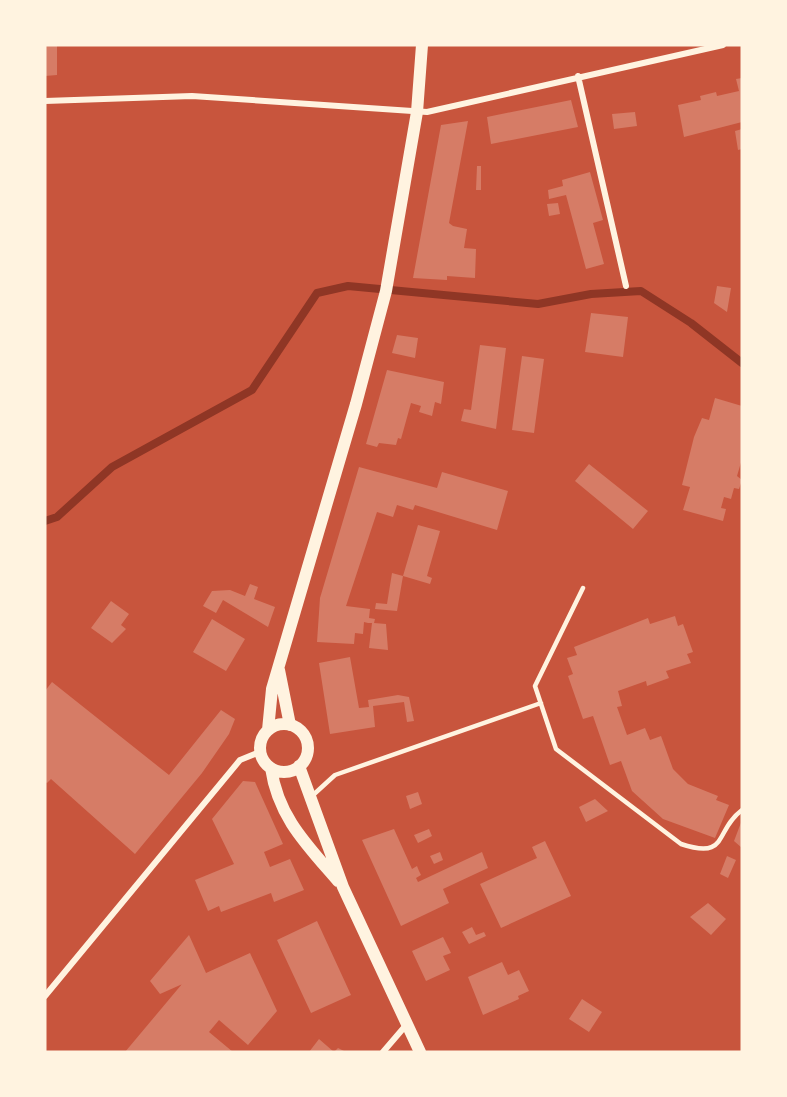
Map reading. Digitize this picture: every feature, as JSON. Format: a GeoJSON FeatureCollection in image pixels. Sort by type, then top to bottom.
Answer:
{"type":"FeatureCollection","features":[{"type":"Feature","properties":{"kind":"main road"},"geometry":{"type":"LineString","coordinates":[[343,887],[295,831],[274,792],[271,768],[260,752],[260,744],[268,730],[272,689],[386,291],[417,112],[422,45]]}},
{"type":"Feature","properties":{"kind":"main road"},"geometry":{"type":"LineString","coordinates":[[279,669],[290,725]]}},
{"type":"Feature","properties":{"kind":"main road"},"geometry":{"type":"LineString","coordinates":[[268,730],[275,726],[290,725],[302,733],[306,739],[307,754],[299,766],[285,771],[271,768]]}},
{"type":"Feature","properties":{"kind":"main road"},"geometry":{"type":"LineString","coordinates":[[299,766],[343,887],[420,1052]]}},
{"type":"Feature","properties":{"kind":"street"},"geometry":{"type":"LineString","coordinates":[[45,101],[192,96],[427,112],[723,45]]}},
{"type":"Feature","properties":{"kind":"street"},"geometry":{"type":"LineString","coordinates":[[578,76],[626,286]]}},
{"type":"Feature","properties":{"kind":"street"},"geometry":{"type":"LineString","coordinates":[[45,996],[240,760],[260,752]]}},
{"type":"Feature","properties":{"kind":"street"},"geometry":{"type":"LineString","coordinates":[[383,1052],[407,1024]]}},
{"type":"Feature","properties":{"kind":"lane"},"geometry":{"type":"LineString","coordinates":[[583,588],[535,686],[556,750],[681,844],[699,850],[711,849],[721,841],[734,816],[742,810]]}},
{"type":"Feature","properties":{"kind":"lane"},"geometry":{"type":"LineString","coordinates":[[310,797],[335,775],[541,703]]}},
{"type":"Feature","properties":{"kind":"building"},"geometry":{"type":"Polygon","coordinates":[[[45,45],[57,45],[57,75],[45,76],[45,45]]]}},
{"type":"Feature","properties":{"kind":"building"},"geometry":{"type":"Polygon","coordinates":[[[742,78],[742,122],[684,137],[678,105],[701,100],[700,96],[716,92],[717,96],[739,91],[736,79],[742,78]]]}},
{"type":"Feature","properties":{"kind":"building"},"geometry":{"type":"Polygon","coordinates":[[[571,100],[578,127],[491,144],[487,117],[571,100]]]}},
{"type":"Feature","properties":{"kind":"building"},"geometry":{"type":"Polygon","coordinates":[[[635,112],[637,126],[614,129],[612,114],[635,112]]]}},
{"type":"Feature","properties":{"kind":"building"},"geometry":{"type":"Polygon","coordinates":[[[468,121],[449,223],[467,229],[464,248],[476,249],[475,278],[447,276],[447,280],[413,278],[441,125],[468,121]]]}},
{"type":"Feature","properties":{"kind":"building"},"geometry":{"type":"Polygon","coordinates":[[[742,129],[742,149],[738,150],[735,131],[742,129]]]}},
{"type":"Feature","properties":{"kind":"building"},"geometry":{"type":"Polygon","coordinates":[[[477,166],[481,166],[481,190],[476,190],[477,166]]]}},
{"type":"Feature","properties":{"kind":"building"},"geometry":{"type":"Polygon","coordinates":[[[590,172],[603,220],[593,223],[604,264],[586,269],[566,195],[549,199],[548,190],[563,186],[562,180],[590,172]]]}},
{"type":"Feature","properties":{"kind":"building"},"geometry":{"type":"Polygon","coordinates":[[[558,203],[560,214],[549,216],[547,204],[558,203]]]}},
{"type":"Feature","properties":{"kind":"building"},"geometry":{"type":"Polygon","coordinates":[[[717,286],[731,288],[727,312],[714,303],[717,286]]]}},
{"type":"Feature","properties":{"kind":"building"},"geometry":{"type":"Polygon","coordinates":[[[591,313],[628,317],[623,357],[585,352],[591,313]]]}},
{"type":"Feature","properties":{"kind":"building"},"geometry":{"type":"Polygon","coordinates":[[[397,335],[418,338],[415,358],[392,353],[397,335]]]}},
{"type":"Feature","properties":{"kind":"building"},"geometry":{"type":"Polygon","coordinates":[[[480,345],[506,348],[496,429],[461,421],[464,409],[471,410],[480,345]]]}},
{"type":"Feature","properties":{"kind":"building"},"geometry":{"type":"Polygon","coordinates":[[[522,356],[544,359],[534,433],[512,430],[522,356]]]}},
{"type":"Feature","properties":{"kind":"building"},"geometry":{"type":"Polygon","coordinates":[[[387,370],[444,382],[441,404],[435,402],[432,416],[419,412],[421,406],[411,403],[401,439],[398,438],[396,445],[379,443],[377,447],[366,444],[387,370]]]}},
{"type":"Feature","properties":{"kind":"building"},"geometry":{"type":"Polygon","coordinates":[[[715,398],[742,406],[742,459],[737,476],[742,480],[739,489],[734,488],[731,499],[724,497],[721,508],[726,509],[723,521],[683,510],[690,487],[682,485],[694,437],[702,418],[709,420],[715,398]]]}},
{"type":"Feature","properties":{"kind":"building"},"geometry":{"type":"Polygon","coordinates":[[[589,464],[648,511],[633,529],[575,481],[589,464]]]}},
{"type":"Feature","properties":{"kind":"building"},"geometry":{"type":"Polygon","coordinates":[[[359,467],[437,488],[442,472],[508,491],[497,530],[415,505],[413,510],[397,505],[393,517],[377,512],[346,606],[370,609],[369,618],[375,619],[374,623],[386,624],[388,650],[369,648],[372,623],[364,622],[363,634],[355,633],[354,644],[317,642],[320,598],[359,467]]]}},
{"type":"Feature","properties":{"kind":"building"},"geometry":{"type":"Polygon","coordinates":[[[418,525],[440,531],[427,576],[432,578],[430,584],[403,576],[418,525]]]}},
{"type":"Feature","properties":{"kind":"building"},"geometry":{"type":"Polygon","coordinates":[[[392,573],[403,576],[397,611],[375,609],[376,603],[387,604],[392,573]]]}},
{"type":"Feature","properties":{"kind":"building"},"geometry":{"type":"Polygon","coordinates":[[[250,584],[258,587],[254,599],[275,607],[268,627],[223,600],[216,613],[203,606],[212,591],[230,590],[245,596],[250,584]]]}},
{"type":"Feature","properties":{"kind":"building"},"geometry":{"type":"Polygon","coordinates":[[[111,601],[129,614],[121,625],[126,629],[112,643],[91,628],[111,601]]]}},
{"type":"Feature","properties":{"kind":"building"},"geometry":{"type":"Polygon","coordinates":[[[675,616],[678,626],[683,624],[693,652],[687,654],[691,663],[666,671],[669,678],[647,686],[646,681],[618,691],[622,706],[617,707],[627,735],[645,728],[650,740],[661,736],[673,769],[688,784],[718,796],[716,800],[729,805],[715,838],[663,819],[632,791],[621,761],[610,765],[593,716],[583,719],[568,676],[573,674],[567,658],[577,655],[574,647],[648,618],[650,624],[675,616]]]}},
{"type":"Feature","properties":{"kind":"building"},"geometry":{"type":"Polygon","coordinates":[[[212,619],[245,639],[226,671],[193,652],[212,619]]]}},
{"type":"Feature","properties":{"kind":"building"},"geometry":{"type":"Polygon","coordinates":[[[350,657],[359,708],[369,707],[368,700],[398,695],[409,697],[414,721],[407,722],[404,702],[373,706],[375,727],[330,734],[319,663],[350,657]]]}},
{"type":"Feature","properties":{"kind":"building"},"geometry":{"type":"Polygon","coordinates":[[[52,682],[169,775],[221,710],[235,719],[229,734],[202,773],[135,854],[51,779],[45,782],[45,691],[52,682]]]}},
{"type":"Feature","properties":{"kind":"building"},"geometry":{"type":"Polygon","coordinates":[[[243,781],[255,782],[283,844],[264,852],[270,867],[290,859],[304,890],[274,902],[271,893],[221,912],[219,906],[208,911],[195,880],[234,864],[212,819],[243,781]]]}},
{"type":"Feature","properties":{"kind":"building"},"geometry":{"type":"Polygon","coordinates":[[[418,792],[422,804],[410,809],[406,796],[418,792]]]}},
{"type":"Feature","properties":{"kind":"building"},"geometry":{"type":"Polygon","coordinates":[[[595,799],[608,811],[586,822],[579,807],[595,799]]]}},
{"type":"Feature","properties":{"kind":"building"},"geometry":{"type":"Polygon","coordinates":[[[742,820],[742,848],[734,841],[742,820]]]}},
{"type":"Feature","properties":{"kind":"building"},"geometry":{"type":"Polygon","coordinates":[[[394,829],[412,869],[417,866],[421,875],[416,878],[418,882],[482,852],[488,868],[443,889],[449,903],[401,926],[362,840],[394,829]]]}},
{"type":"Feature","properties":{"kind":"building"},"geometry":{"type":"Polygon","coordinates":[[[429,829],[432,836],[418,843],[414,835],[429,829]]]}},
{"type":"Feature","properties":{"kind":"building"},"geometry":{"type":"Polygon","coordinates":[[[545,841],[571,896],[501,928],[480,884],[537,858],[532,847],[545,841]]]}},
{"type":"Feature","properties":{"kind":"building"},"geometry":{"type":"Polygon","coordinates":[[[440,852],[443,860],[434,864],[430,856],[440,852]]]}},
{"type":"Feature","properties":{"kind":"building"},"geometry":{"type":"Polygon","coordinates":[[[727,856],[736,860],[728,878],[720,874],[727,856]]]}},
{"type":"Feature","properties":{"kind":"building"},"geometry":{"type":"Polygon","coordinates":[[[708,903],[726,919],[711,935],[690,917],[708,903]]]}},
{"type":"Feature","properties":{"kind":"building"},"geometry":{"type":"Polygon","coordinates":[[[317,921],[351,995],[311,1013],[277,940],[317,921]]]}},
{"type":"Feature","properties":{"kind":"building"},"geometry":{"type":"Polygon","coordinates":[[[472,927],[476,935],[484,932],[486,936],[469,944],[462,932],[472,927]]]}},
{"type":"Feature","properties":{"kind":"building"},"geometry":{"type":"Polygon","coordinates":[[[189,935],[206,973],[250,953],[277,1011],[248,1045],[219,1020],[209,1032],[233,1052],[125,1052],[182,984],[160,994],[150,981],[189,935]]]}},
{"type":"Feature","properties":{"kind":"building"},"geometry":{"type":"Polygon","coordinates":[[[443,937],[451,953],[443,956],[450,970],[426,981],[412,951],[443,937]]]}},
{"type":"Feature","properties":{"kind":"building"},"geometry":{"type":"Polygon","coordinates":[[[502,962],[508,975],[519,970],[529,991],[518,996],[519,999],[483,1015],[468,977],[502,962]]]}},
{"type":"Feature","properties":{"kind":"building"},"geometry":{"type":"Polygon","coordinates":[[[582,999],[602,1012],[589,1032],[569,1019],[582,999]]]}},
{"type":"Feature","properties":{"kind":"building"},"geometry":{"type":"Polygon","coordinates":[[[319,1039],[334,1052],[309,1052],[319,1039]]]}},
{"type":"Feature","properties":{"kind":"building"},"geometry":{"type":"Polygon","coordinates":[[[338,1048],[346,1052],[334,1052],[338,1048]]]}},
{"type":"Feature","properties":{"kind":"waterway"},"geometry":{"type":"LineString","coordinates":[[45,521],[57,517],[112,467],[252,390],[317,293],[348,286],[538,304],[591,294],[641,291],[691,323],[742,363]]}}]}
